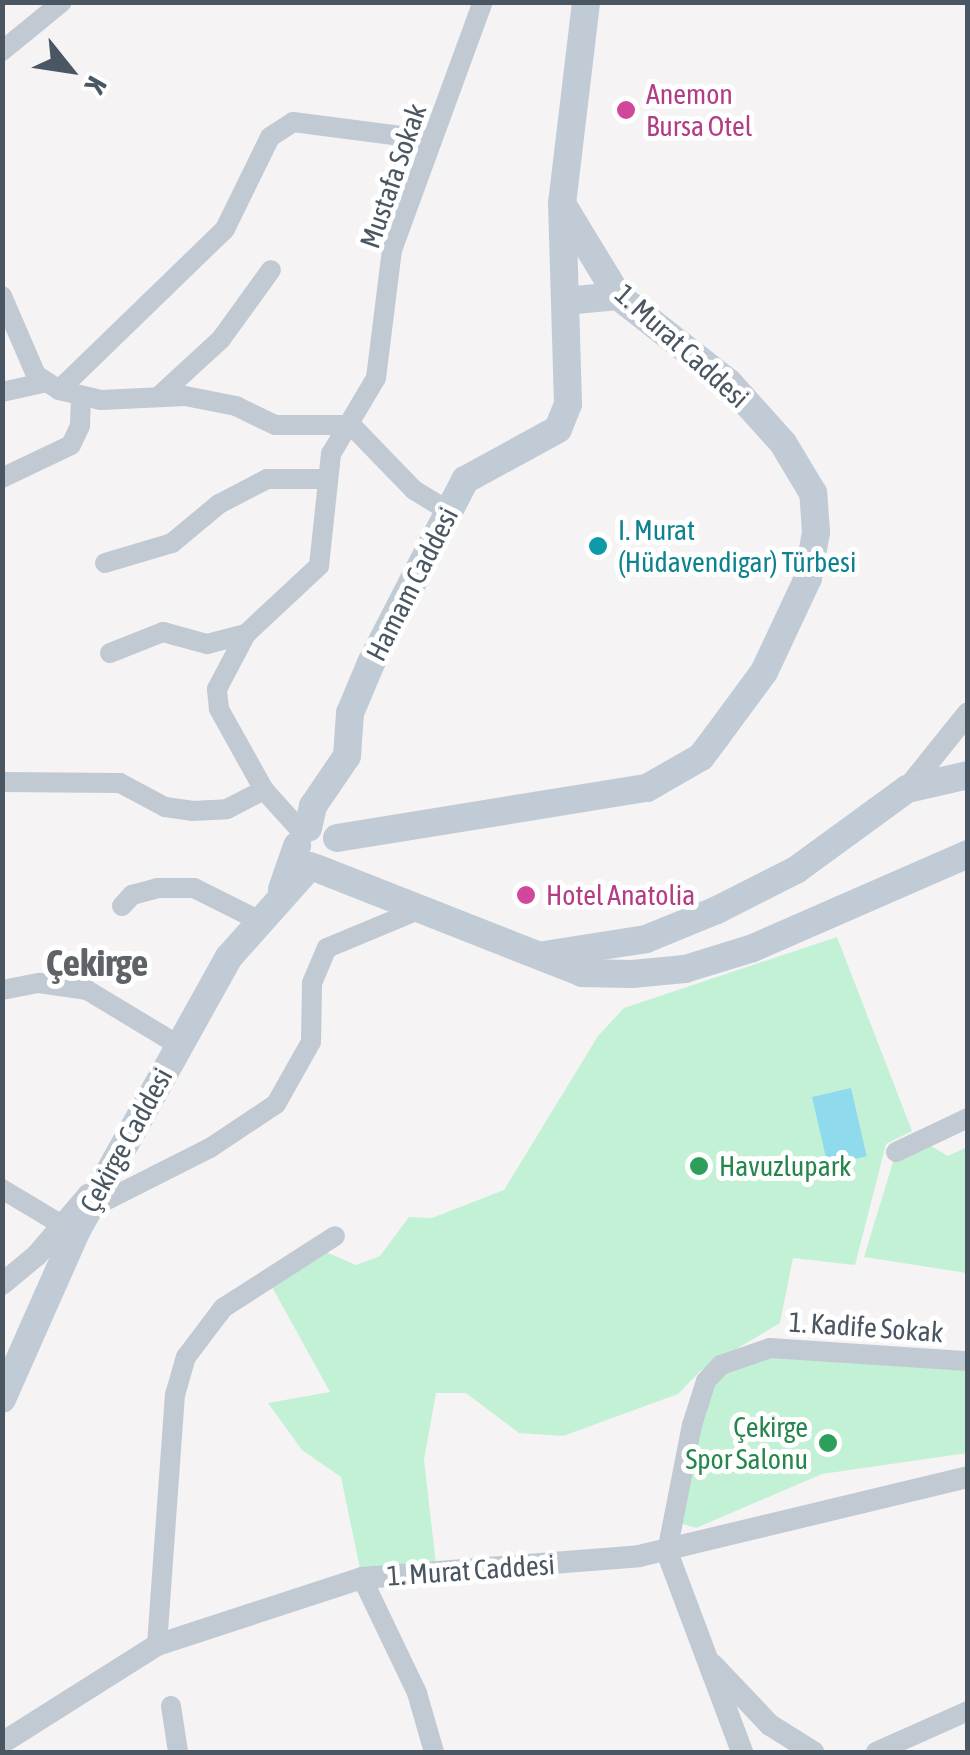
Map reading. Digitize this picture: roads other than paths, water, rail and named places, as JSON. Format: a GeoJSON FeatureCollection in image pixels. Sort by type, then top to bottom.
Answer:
{"type":"FeatureCollection","features":[{"type":"Feature","properties":{"kind":"main road"},"geometry":{"type":"LineString","coordinates":[[562,204],[586,2]]}},
{"type":"Feature","properties":{"kind":"main road","name":"1. Murat Caddesi"},"geometry":{"type":"LineString","coordinates":[[316,847],[647,788],[701,757],[764,672],[808,578],[816,532],[813,493],[783,443],[729,383],[618,296],[562,204]]}},
{"type":"Feature","properties":{"kind":"main road","name":"Hamam Caddesi"},"geometry":{"type":"LineString","coordinates":[[316,847],[313,806],[347,756],[350,713],[371,663],[464,480],[558,429],[568,404],[562,204]]}},
{"type":"Feature","properties":{"kind":"main road"},"geometry":{"type":"LineString","coordinates":[[565,301],[618,296]]}},
{"type":"Feature","properties":{"kind":"main road"},"geometry":{"type":"LineString","coordinates":[[534,955],[646,940],[796,870],[907,789],[968,774]]}},
{"type":"Feature","properties":{"kind":"main road"},"geometry":{"type":"LineString","coordinates":[[316,847],[424,908],[582,973],[685,969],[752,948],[968,854]]}},
{"type":"Feature","properties":{"kind":"main road","name":"Çekirge Caddesi"},"geometry":{"type":"LineString","coordinates":[[2,1399],[88,1210],[178,1045],[268,910],[316,847]]}},
{"type":"Feature","properties":{"kind":"street"},"geometry":{"type":"LineString","coordinates":[[2,51],[62,2]]}},
{"type":"Feature","properties":{"kind":"street","name":"Mustafa Sokak"},"geometry":{"type":"LineString","coordinates":[[316,847],[264,790],[219,709],[217,689],[246,634],[319,566],[326,478],[332,454],[376,378],[392,250],[483,2]]}},
{"type":"Feature","properties":{"kind":"street"},"geometry":{"type":"LineString","coordinates":[[2,392],[53,386],[225,229],[270,136],[293,122],[432,140]]}},
{"type":"Feature","properties":{"kind":"street"},"geometry":{"type":"LineString","coordinates":[[158,397],[221,339],[271,270]]}},
{"type":"Feature","properties":{"kind":"street"},"geometry":{"type":"LineString","coordinates":[[2,296],[36,375],[53,386],[81,399],[158,397],[236,406],[276,425],[352,425],[414,490],[450,512]]}},
{"type":"Feature","properties":{"kind":"street"},"geometry":{"type":"LineString","coordinates":[[2,478],[71,445],[80,426],[81,399]]}},
{"type":"Feature","properties":{"kind":"street"},"geometry":{"type":"LineString","coordinates":[[106,563],[172,544],[218,504],[266,479],[326,478]]}},
{"type":"Feature","properties":{"kind":"street"},"geometry":{"type":"LineString","coordinates":[[110,653],[162,632],[207,644],[246,634]]}},
{"type":"Feature","properties":{"kind":"street"},"geometry":{"type":"LineString","coordinates":[[907,789],[968,713]]}},
{"type":"Feature","properties":{"kind":"street"},"geometry":{"type":"LineString","coordinates":[[2,782],[120,784],[165,807],[192,812],[226,809],[264,790]]}},
{"type":"Feature","properties":{"kind":"street"},"geometry":{"type":"LineString","coordinates":[[122,906],[132,895],[158,888],[194,888],[268,910]]}},
{"type":"Feature","properties":{"kind":"street"},"geometry":{"type":"LineString","coordinates":[[88,1210],[210,1148],[276,1104],[312,1042],[312,983],[327,948],[424,908]]}},
{"type":"Feature","properties":{"kind":"street"},"geometry":{"type":"LineString","coordinates":[[2,990],[39,983],[87,990],[178,1045]]}},
{"type":"Feature","properties":{"kind":"street"},"geometry":{"type":"LineString","coordinates":[[896,1152],[968,1118]]}},
{"type":"Feature","properties":{"kind":"street"},"geometry":{"type":"LineString","coordinates":[[2,1284],[62,1225],[110,1169]]}},
{"type":"Feature","properties":{"kind":"street"},"geometry":{"type":"LineString","coordinates":[[2,1189],[62,1225]]}},
{"type":"Feature","properties":{"kind":"street"},"geometry":{"type":"LineString","coordinates":[[156,1646],[175,1395],[186,1357],[223,1308],[334,1236]]}},
{"type":"Feature","properties":{"kind":"street","name":"1. Kadife Sokak"},"geometry":{"type":"LineString","coordinates":[[667,1552],[692,1426],[706,1381],[721,1365],[770,1348],[968,1362]]}},
{"type":"Feature","properties":{"kind":"street","name":"1. Murat Caddesi"},"geometry":{"type":"LineString","coordinates":[[2,1742],[156,1646],[362,1578],[667,1552],[968,1476]]}},
{"type":"Feature","properties":{"kind":"street"},"geometry":{"type":"LineString","coordinates":[[667,1552],[742,1752]]}},
{"type":"Feature","properties":{"kind":"street"},"geometry":{"type":"LineString","coordinates":[[362,1578],[418,1692],[434,1752]]}},
{"type":"Feature","properties":{"kind":"street"},"geometry":{"type":"LineString","coordinates":[[710,1663],[776,1735]]}},
{"type":"Feature","properties":{"kind":"street"},"geometry":{"type":"LineString","coordinates":[[172,1706],[178,1752]]}},
{"type":"Feature","properties":{"kind":"street"},"geometry":{"type":"LineString","coordinates":[[876,1752],[968,1711]]}},
{"type":"Feature","properties":{"kind":"street"},"geometry":{"type":"LineString","coordinates":[[722,1752],[727,1718]]}},
{"type":"Feature","properties":{"kind":"street"},"geometry":{"type":"LineString","coordinates":[[742,1752],[745,1732],[776,1735],[814,1752]]}},
{"type":"Feature","properties":{"kind":"water"},"geometry":{"type":"Polygon","coordinates":[[[851,1088],[867,1156],[828,1165],[812,1097],[851,1088]]]}},
{"type":"Feature","properties":{"kind":"place","name":"Anemon Bursa Otel"},"geometry":{"type":"Point","coordinates":[626,110]}},
{"type":"Feature","properties":{"kind":"place","name":"I. Murat (Hüdavendigar) Türbesi"},"geometry":{"type":"Point","coordinates":[598,546]}},
{"type":"Feature","properties":{"kind":"place","name":"Hotel Anatolia"},"geometry":{"type":"Point","coordinates":[526,895]}},
{"type":"Feature","properties":{"kind":"place","name":"Havuzlupark"},"geometry":{"type":"Point","coordinates":[699,1166]}},
{"type":"Feature","properties":{"kind":"place","name":"Çekirge Spor Salonu"},"geometry":{"type":"Point","coordinates":[828,1443]}},
{"type":"Feature","properties":{"kind":"district","name":"Çekirge"},"geometry":{"type":"Point","coordinates":[97,963]}}]}
